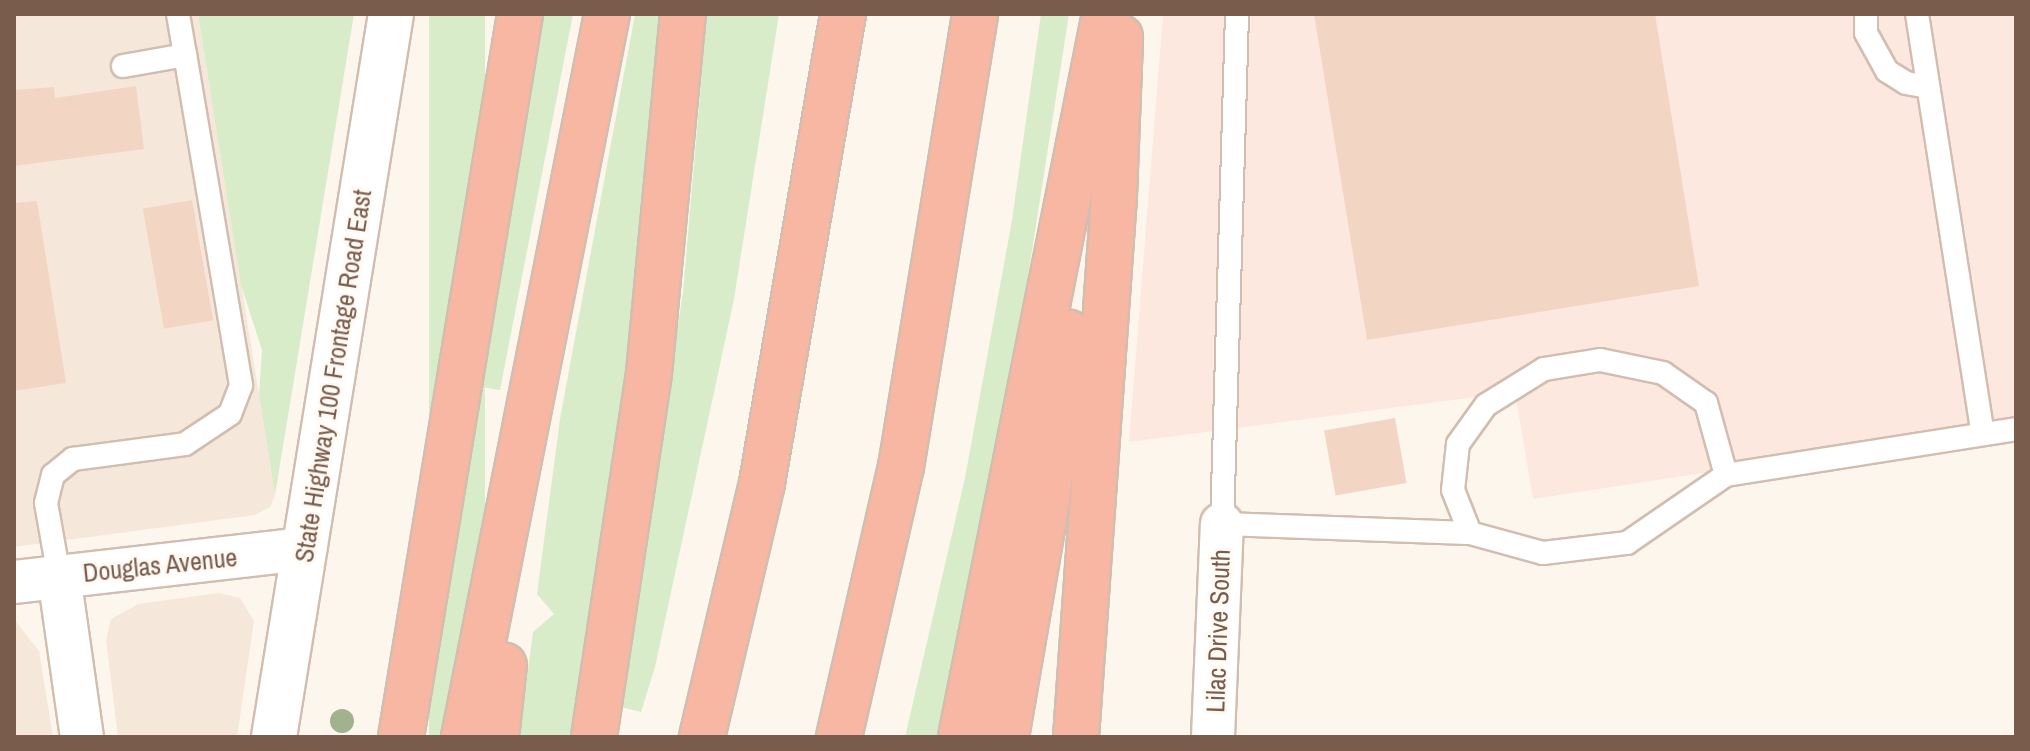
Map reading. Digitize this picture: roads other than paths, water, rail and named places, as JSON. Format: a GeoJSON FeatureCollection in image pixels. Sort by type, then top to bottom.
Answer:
{"type":"FeatureCollection","features":[{"type":"Feature","properties":{"kind":"highway"},"geometry":{"type":"LineString","coordinates":[[401,737],[520,14]]}},
{"type":"Feature","properties":{"kind":"highway"},"geometry":{"type":"LineString","coordinates":[[464,737],[607,14]]}},
{"type":"Feature","properties":{"kind":"highway"},"geometry":{"type":"LineString","coordinates":[[594,737],[649,373],[683,14]]}},
{"type":"Feature","properties":{"kind":"highway"},"geometry":{"type":"LineString","coordinates":[[702,737],[762,483],[843,14]]}},
{"type":"Feature","properties":{"kind":"highway"},"geometry":{"type":"LineString","coordinates":[[839,737],[901,467],[975,14]]}},
{"type":"Feature","properties":{"kind":"highway"},"geometry":{"type":"LineString","coordinates":[[961,737],[992,602],[1105,14]]}},
{"type":"Feature","properties":{"kind":"highway"},"geometry":{"type":"LineString","coordinates":[[1006,737],[1047,500],[1095,89],[1112,14]]}},
{"type":"Feature","properties":{"kind":"highway"},"geometry":{"type":"LineString","coordinates":[[1076,737],[1120,108],[1120,14]]}},
{"type":"Feature","properties":{"kind":"highway"},"geometry":{"type":"LineString","coordinates":[[496,737],[527,424]]}},
{"type":"Feature","properties":{"kind":"highway"},"geometry":{"type":"LineString","coordinates":[[987,737],[992,602]]}},
{"type":"Feature","properties":{"kind":"street","name":"State Highway 100 Frontage Road East"},"geometry":{"type":"LineString","coordinates":[[274,737],[391,14]]}},
{"type":"Feature","properties":{"kind":"street","name":"Lilac Drive South"},"geometry":{"type":"LineString","coordinates":[[1213,737],[1222,524]]}},
{"type":"Feature","properties":{"kind":"street","name":"Douglas Avenue"},"geometry":{"type":"LineString","coordinates":[[14,582],[305,549]]}},
{"type":"Feature","properties":{"kind":"street"},"geometry":{"type":"LineString","coordinates":[[59,576],[82,737]]}},
{"type":"Feature","properties":{"kind":"lane"},"geometry":{"type":"LineString","coordinates":[[59,576],[46,503],[53,475],[73,459],[185,444],[230,414],[241,385],[178,14]]}},
{"type":"Feature","properties":{"kind":"lane"},"geometry":{"type":"LineString","coordinates":[[1237,14],[1222,524],[1470,533],[1543,553],[1627,543],[1726,475],[2016,429]]}},
{"type":"Feature","properties":{"kind":"lane"},"geometry":{"type":"LineString","coordinates":[[1866,14],[1870,44],[1887,71],[1906,83],[1928,87]]}},
{"type":"Feature","properties":{"kind":"lane"},"geometry":{"type":"LineString","coordinates":[[1917,14],[1983,434]]}},
{"type":"Feature","properties":{"kind":"lane"},"geometry":{"type":"LineString","coordinates":[[123,66],[185,55]]}},
{"type":"Feature","properties":{"kind":"lane"},"geometry":{"type":"LineString","coordinates":[[1470,533],[1453,490],[1458,444],[1486,405],[1544,369],[1600,360],[1663,373],[1706,403],[1726,475]]}}]}
